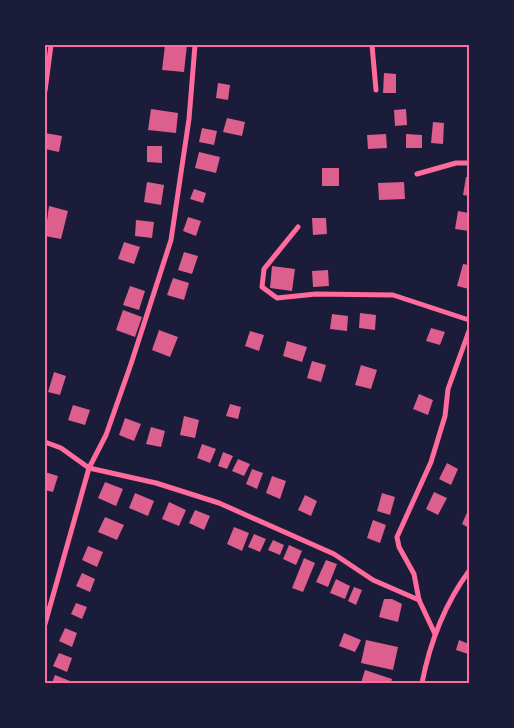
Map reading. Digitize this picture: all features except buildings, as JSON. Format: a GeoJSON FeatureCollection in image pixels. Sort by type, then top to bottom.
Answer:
{"type":"FeatureCollection","features":[{"type":"Feature","properties":{"kind":"street"},"geometry":{"type":"LineString","coordinates":[[45,91],[51,45]]}},
{"type":"Feature","properties":{"kind":"street"},"geometry":{"type":"LineString","coordinates":[[45,624],[89,468],[106,435],[132,364],[170,240],[189,119],[195,45]]}},
{"type":"Feature","properties":{"kind":"street"},"geometry":{"type":"LineString","coordinates":[[372,45],[376,90]]}},
{"type":"Feature","properties":{"kind":"street"},"geometry":{"type":"LineString","coordinates":[[416,174],[456,163],[469,163]]}},
{"type":"Feature","properties":{"kind":"street"},"geometry":{"type":"LineString","coordinates":[[298,227],[264,269],[262,287],[277,298],[316,294],[393,295],[469,320]]}},
{"type":"Feature","properties":{"kind":"street"},"geometry":{"type":"LineString","coordinates":[[435,634],[418,600],[414,574],[399,547],[398,537],[431,462],[445,416],[448,390],[469,331]]}},
{"type":"Feature","properties":{"kind":"street"},"geometry":{"type":"LineString","coordinates":[[45,442],[61,448],[89,468],[156,484],[219,503],[334,554],[373,580],[418,600]]}},
{"type":"Feature","properties":{"kind":"street"},"geometry":{"type":"LineString","coordinates":[[422,683],[435,634],[455,590],[469,571]]}},
{"type":"Feature","properties":{"kind":"street"},"geometry":{"type":"LineString","coordinates":[[45,597],[53,599]]}}]}
